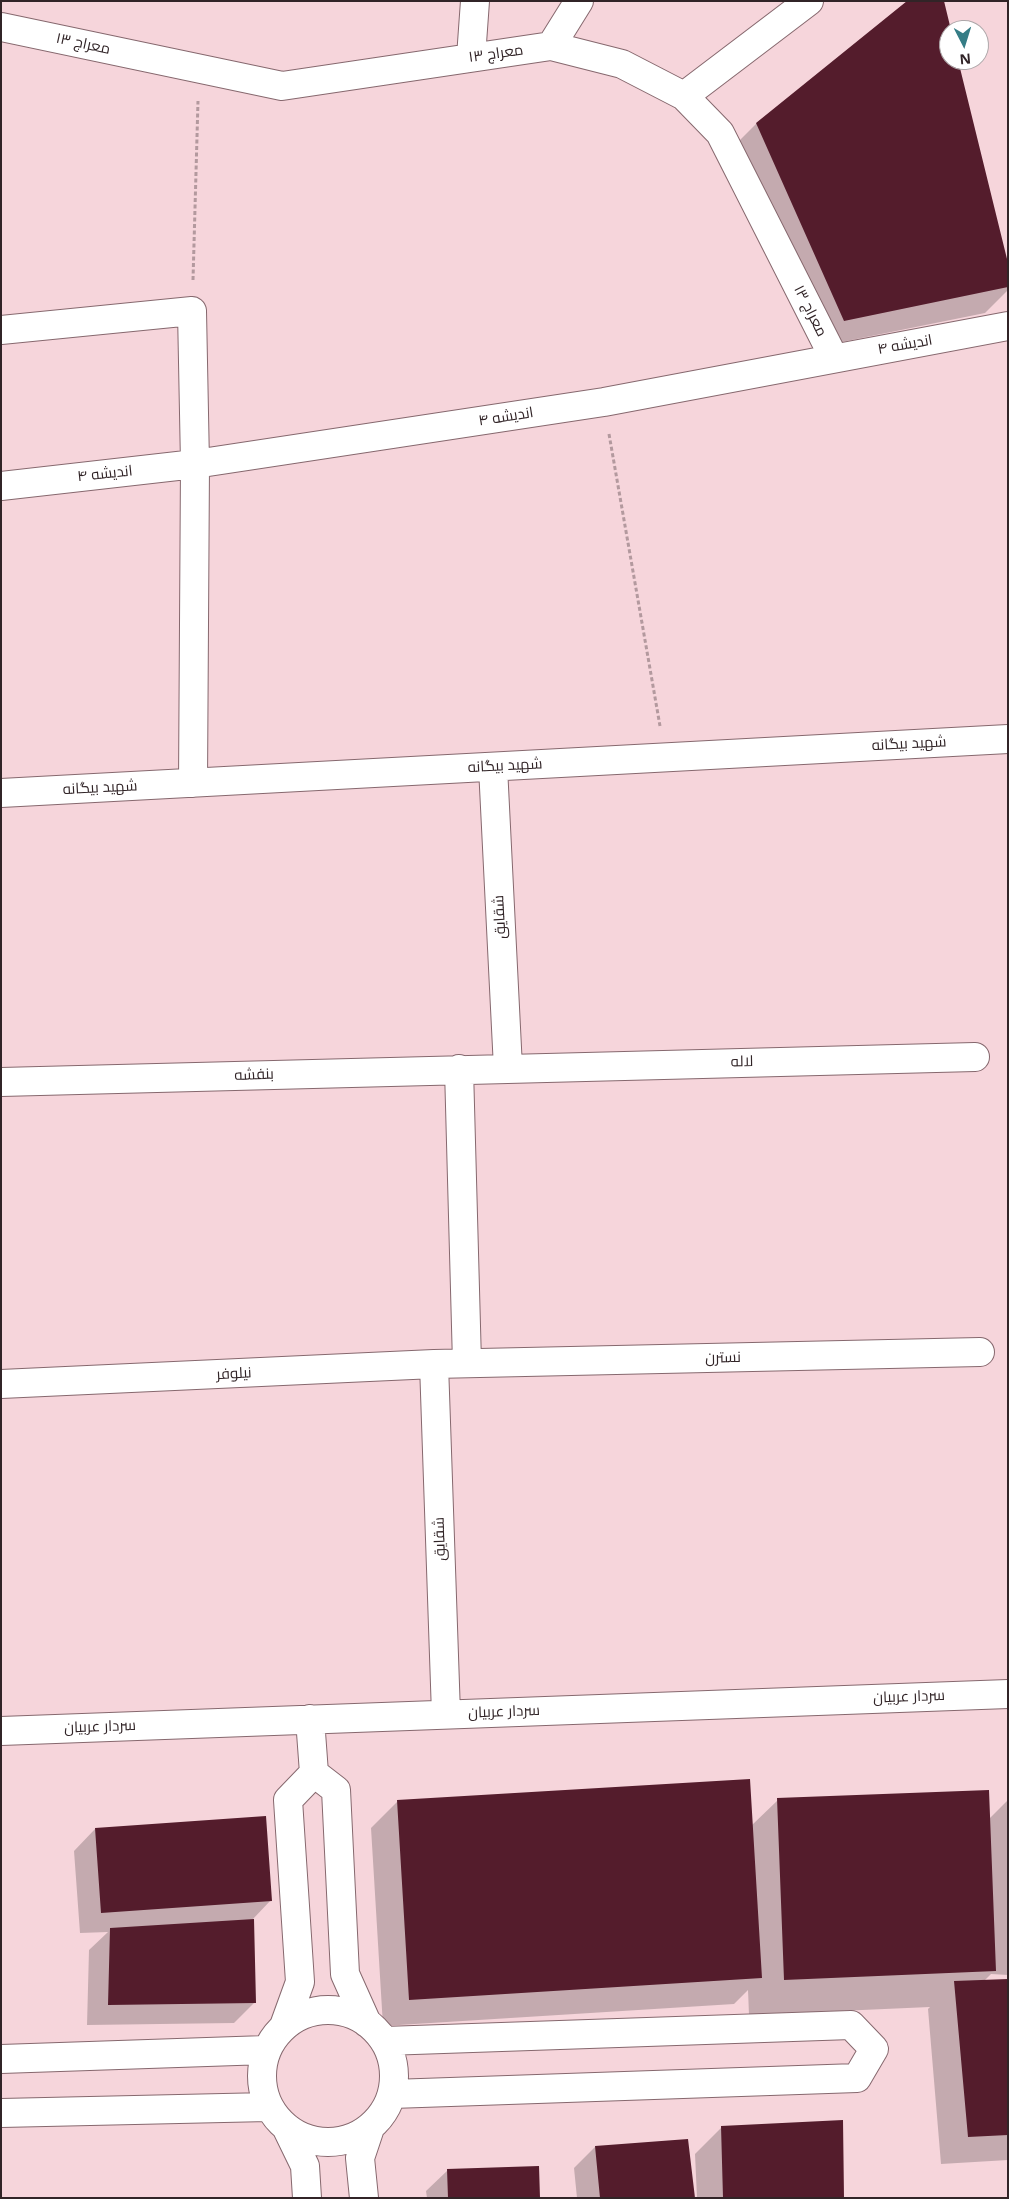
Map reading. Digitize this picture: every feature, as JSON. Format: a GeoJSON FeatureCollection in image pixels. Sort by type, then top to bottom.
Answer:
{"type":"FeatureCollection","features":[{"type":"Feature","properties":{"kind":"street"},"geometry":{"type":"LineString","coordinates":[[471,57],[475,1]]}},
{"type":"Feature","properties":{"kind":"street"},"geometry":{"type":"LineString","coordinates":[[551,46],[579,1]]}},
{"type":"Feature","properties":{"kind":"street"},"geometry":{"type":"LineString","coordinates":[[684,96],[809,1]]}},
{"type":"Feature","properties":{"kind":"street","name":"معراج ۱۳"},"geometry":{"type":"LineString","coordinates":[[1,27],[282,86],[551,46],[622,64],[684,96],[720,133],[834,358]]}},
{"type":"Feature","properties":{"kind":"street"},"geometry":{"type":"LineString","coordinates":[[1,330],[192,311],[195,464],[193,783]]}},
{"type":"Feature","properties":{"kind":"street","name":"اندیشه ۴"},"geometry":{"type":"LineString","coordinates":[[1,486],[195,464],[604,402],[1008,326]]}},
{"type":"Feature","properties":{"kind":"street","name":"شهید بیگانه"},"geometry":{"type":"LineString","coordinates":[[1,793],[1008,739]]}},
{"type":"Feature","properties":{"kind":"street","name":"شقایق"},"geometry":{"type":"LineString","coordinates":[[493,767],[508,1068]]}},
{"type":"Feature","properties":{"kind":"street","name":"لاله"},"geometry":{"type":"LineString","coordinates":[[508,1068],[975,1057]]}},
{"type":"Feature","properties":{"kind":"street","name":"بنفشه"},"geometry":{"type":"LineString","coordinates":[[1,1082],[508,1068]]}},
{"type":"Feature","properties":{"kind":"street"},"geometry":{"type":"LineString","coordinates":[[459,1069],[467,1363]]}},
{"type":"Feature","properties":{"kind":"street","name":"نسترن"},"geometry":{"type":"LineString","coordinates":[[467,1363],[980,1352]]}},
{"type":"Feature","properties":{"kind":"street","name":"نیلوفر"},"geometry":{"type":"LineString","coordinates":[[1,1384],[467,1363]]}},
{"type":"Feature","properties":{"kind":"street","name":"شقایق"},"geometry":{"type":"LineString","coordinates":[[434,1364],[446,1714]]}},
{"type":"Feature","properties":{"kind":"street","name":"سردار عربیان"},"geometry":{"type":"LineString","coordinates":[[1,1731],[1008,1694]]}},
{"type":"Feature","properties":{"kind":"street"},"geometry":{"type":"LineString","coordinates":[[287,2130],[307,2140],[329,2143],[351,2139],[370,2128],[384,2112],[392,2094],[394,2067],[391,2054],[376,2032],[345,1974],[336,1790],[314,1772],[310,1719]]}},
{"type":"Feature","properties":{"kind":"street"},"geometry":{"type":"LineString","coordinates":[[307,2198],[305,2166],[287,2130],[268,2107],[262,2088],[262,2069],[266,2050],[284,2026],[300,1982],[288,1800],[314,1772]]}},
{"type":"Feature","properties":{"kind":"street"},"geometry":{"type":"LineString","coordinates":[[284,2026],[303,2015],[325,2010],[347,2013],[376,2032],[850,2025],[874,2049],[857,2078],[392,2094]]}},
{"type":"Feature","properties":{"kind":"street"},"geometry":{"type":"LineString","coordinates":[[1,2059],[266,2050]]}},
{"type":"Feature","properties":{"kind":"street"},"geometry":{"type":"LineString","coordinates":[[1,2113],[268,2107]]}},
{"type":"Feature","properties":{"kind":"street"},"geometry":{"type":"LineString","coordinates":[[364,2198],[360,2158],[370,2128]]}},
{"type":"Feature","properties":{"kind":"path"},"geometry":{"type":"LineString","coordinates":[[192,311],[198,68]]}},
{"type":"Feature","properties":{"kind":"path"},"geometry":{"type":"LineString","coordinates":[[604,402],[666,757]]}},
{"type":"Feature","properties":{"kind":"building"},"geometry":{"type":"Polygon","coordinates":[[[907,1],[944,1],[949,20],[939,20],[939,70],[960,70],[1008,263],[1008,287],[844,321],[756,123],[907,1]]]}},
{"type":"Feature","properties":{"kind":"building"},"geometry":{"type":"Polygon","coordinates":[[[750,1779],[762,1978],[409,2000],[397,1800],[750,1779]]]}},
{"type":"Feature","properties":{"kind":"building"},"geometry":{"type":"Polygon","coordinates":[[[989,1790],[996,1971],[784,1980],[777,1798],[989,1790]]]}},
{"type":"Feature","properties":{"kind":"building"},"geometry":{"type":"Polygon","coordinates":[[[266,1816],[272,1901],[101,1913],[95,1828],[266,1816]]]}},
{"type":"Feature","properties":{"kind":"building"},"geometry":{"type":"Polygon","coordinates":[[[254,1919],[256,2003],[108,2005],[110,1928],[254,1919]]]}},
{"type":"Feature","properties":{"kind":"building"},"geometry":{"type":"Polygon","coordinates":[[[1008,1979],[1008,2135],[968,2137],[954,1981],[1008,1979]]]}},
{"type":"Feature","properties":{"kind":"building"},"geometry":{"type":"Polygon","coordinates":[[[843,2120],[844,2198],[723,2198],[721,2126],[843,2120]]]}},
{"type":"Feature","properties":{"kind":"building"},"geometry":{"type":"Polygon","coordinates":[[[688,2139],[695,2198],[600,2198],[595,2146],[688,2139]]]}},
{"type":"Feature","properties":{"kind":"building"},"geometry":{"type":"Polygon","coordinates":[[[539,2166],[540,2198],[448,2198],[447,2169],[539,2166]]]}}]}
